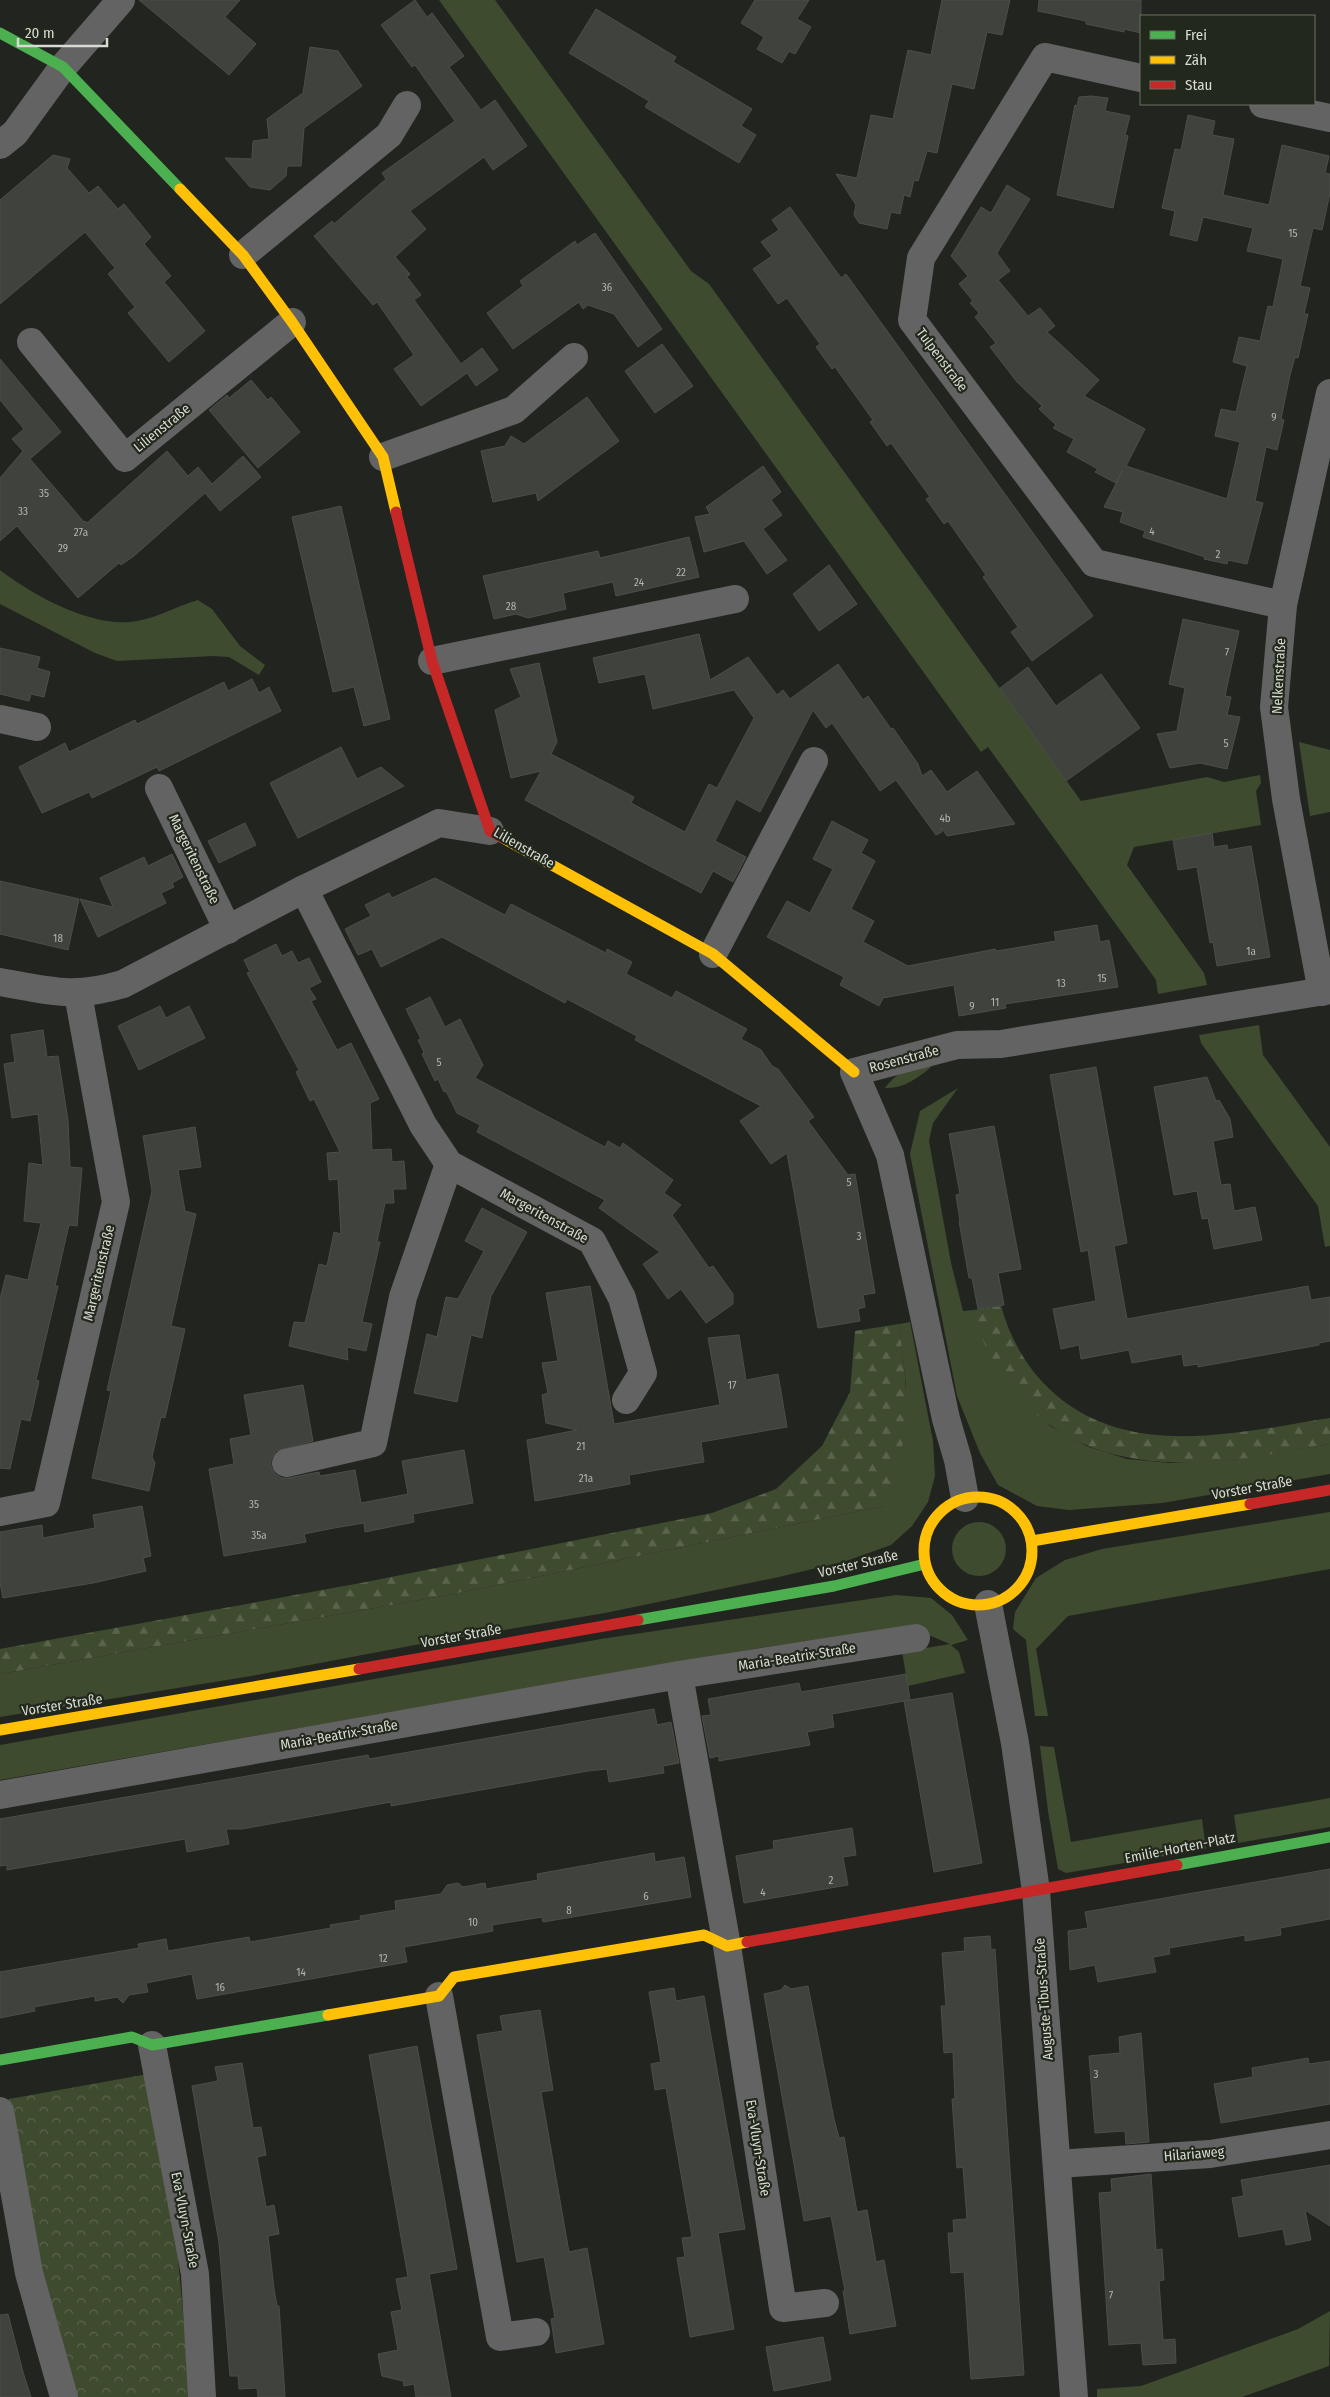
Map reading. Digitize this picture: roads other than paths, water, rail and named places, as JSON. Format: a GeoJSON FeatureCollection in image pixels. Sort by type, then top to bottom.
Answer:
{"type":"FeatureCollection","features":[{"type":"Feature","properties":{"kind":"street"},"geometry":{"type":"LineString","coordinates":[[0,146],[15,133],[64,68],[121,0]]}},
{"type":"Feature","properties":{"kind":"street","name":"Lilienstraße"},"geometry":{"type":"LineString","coordinates":[[0,33],[64,68],[243,254],[292,322],[383,457],[432,661],[490,831],[713,954],[854,1072]]}},
{"type":"Feature","properties":{"kind":"street","name":"Tulpenstraße"},"geometry":{"type":"LineString","coordinates":[[1140,78],[1045,57],[921,258],[912,320],[1094,563],[1283,605]]}},
{"type":"Feature","properties":{"kind":"street"},"geometry":{"type":"LineString","coordinates":[[243,254],[389,134],[407,105]]}},
{"type":"Feature","properties":{"kind":"street"},"geometry":{"type":"LineString","coordinates":[[1268,105],[1330,118]]}},
{"type":"Feature","properties":{"kind":"street","name":"Lilienstraße"},"geometry":{"type":"LineString","coordinates":[[31,342],[125,458],[292,322]]}},
{"type":"Feature","properties":{"kind":"street"},"geometry":{"type":"LineString","coordinates":[[383,457],[514,410],[574,357]]}},
{"type":"Feature","properties":{"kind":"street","name":"Nelkenstraße"},"geometry":{"type":"LineString","coordinates":[[1326,991],[1286,799],[1274,707],[1283,605],[1327,420],[1330,393]]}},
{"type":"Feature","properties":{"kind":"street"},"geometry":{"type":"LineString","coordinates":[[432,661],[735,599]]}},
{"type":"Feature","properties":{"kind":"street"},"geometry":{"type":"LineString","coordinates":[[0,719],[37,727]]}},
{"type":"Feature","properties":{"kind":"street"},"geometry":{"type":"LineString","coordinates":[[713,954],[814,761]]}},
{"type":"Feature","properties":{"kind":"street","name":"Margeritenstraße"},"geometry":{"type":"LineString","coordinates":[[159,788],[228,930]]}},
{"type":"Feature","properties":{"kind":"street"},"geometry":{"type":"LineString","coordinates":[[0,982],[54,992],[78,994],[98,992],[123,984],[304,889],[439,823],[490,831]]}},
{"type":"Feature","properties":{"kind":"street","name":"Margeritenstraße"},"geometry":{"type":"LineString","coordinates":[[304,889],[423,1125],[449,1164],[592,1240],[622,1298],[643,1373],[626,1400]]}},
{"type":"Feature","properties":{"kind":"street","name":"Rosenstraße"},"geometry":{"type":"LineString","coordinates":[[966,1498],[958,1460],[946,1419],[890,1155],[854,1072],[956,1045],[1001,1044],[1326,991]]}},
{"type":"Feature","properties":{"kind":"street","name":"Margeritenstraße"},"geometry":{"type":"LineString","coordinates":[[0,1512],[46,1503],[116,1202],[78,994]]}},
{"type":"Feature","properties":{"kind":"street"},"geometry":{"type":"LineString","coordinates":[[286,1463],[373,1443],[403,1297],[449,1164]]}},
{"type":"Feature","properties":{"kind":"street","name":"Vorster Straße"},"geometry":{"type":"LineString","coordinates":[[1032,1541],[1330,1490]]}},
{"type":"Feature","properties":{"kind":"street"},"geometry":{"type":"LineString","coordinates":[[983,1496],[1000,1501],[1015,1510],[1026,1524],[1032,1541],[1032,1558],[1027,1574],[1018,1588],[1004,1599],[988,1604],[972,1605],[956,1601],[942,1592],[932,1579],[925,1564],[926,1536],[931,1522],[940,1511],[952,1503],[966,1498],[983,1496]]}},
{"type":"Feature","properties":{"kind":"street","name":"Vorster Straße"},"geometry":{"type":"LineString","coordinates":[[0,1730],[834,1586],[925,1564]]}},
{"type":"Feature","properties":{"kind":"street","name":"Auguste-Tibus-Straße"},"geometry":{"type":"LineString","coordinates":[[988,1604],[1015,1744],[1036,1891],[1074,2397]]}},
{"type":"Feature","properties":{"kind":"street","name":"Maria-Beatrix-Straße"},"geometry":{"type":"LineString","coordinates":[[0,1795],[679,1675],[916,1638]]}},
{"type":"Feature","properties":{"kind":"street"},"geometry":{"type":"LineString","coordinates":[[679,1675],[727,1946]]}},
{"type":"Feature","properties":{"kind":"street","name":"Emilie-Horten-Platz"},"geometry":{"type":"LineString","coordinates":[[1036,1891],[1330,1837]]}},
{"type":"Feature","properties":{"kind":"street"},"geometry":{"type":"LineString","coordinates":[[0,2060],[132,2037],[152,2045],[439,1996],[454,1976],[704,1935],[727,1946],[1036,1891]]}},
{"type":"Feature","properties":{"kind":"street","name":"Eva-Vluyn-Straße"},"geometry":{"type":"LineString","coordinates":[[727,1946],[783,2308],[825,2303]]}},
{"type":"Feature","properties":{"kind":"street"},"geometry":{"type":"LineString","coordinates":[[439,1996],[500,2337],[536,2332]]}},
{"type":"Feature","properties":{"kind":"street","name":"Eva-Vluyn-Straße"},"geometry":{"type":"LineString","coordinates":[[152,2045],[195,2274],[202,2397]]}},
{"type":"Feature","properties":{"kind":"street"},"geometry":{"type":"LineString","coordinates":[[0,2111],[29,2273],[64,2397]]}},
{"type":"Feature","properties":{"kind":"street","name":"Hilariaweg"},"geometry":{"type":"LineString","coordinates":[[1057,2164],[1210,2154],[1330,2135]]}}]}
